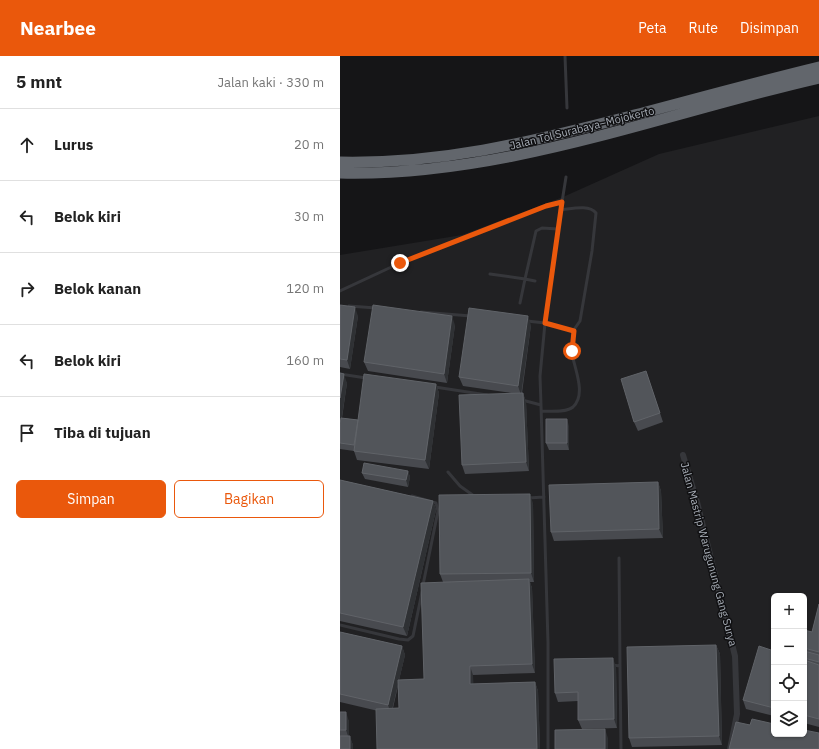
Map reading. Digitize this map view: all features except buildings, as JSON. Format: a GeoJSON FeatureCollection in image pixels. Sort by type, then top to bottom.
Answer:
{"type":"FeatureCollection","features":[{"type":"Feature","properties":{"kind":"highway","name":"Jalan Tol Surabaya–Mojokerto"},"geometry":{"type":"LineString","coordinates":[[340,162],[375,163],[432,159],[505,147],[819,67]]}},
{"type":"Feature","properties":{"kind":"highway","name":"Jalan Tol Surabaya–Mojokerto"},"geometry":{"type":"LineString","coordinates":[[340,173],[431,170],[510,157],[819,78]]}},
{"type":"Feature","properties":{"kind":"street","name":"Jalan Mastrip Warugunung Gang Surya"},"geometry":{"type":"LineString","coordinates":[[683,455],[735,656],[737,714],[730,749]]}},
{"type":"Feature","properties":{"kind":"lane"},"geometry":{"type":"LineString","coordinates":[[565,56],[567,108]]}},
{"type":"Feature","properties":{"kind":"lane"},"geometry":{"type":"LineString","coordinates":[[548,749],[548,666],[540,376],[545,323],[560,210],[566,177]]}},
{"type":"Feature","properties":{"kind":"lane"},"geometry":{"type":"LineString","coordinates":[[340,291],[400,263],[546,206],[562,202]]}},
{"type":"Feature","properties":{"kind":"lane"},"geometry":{"type":"LineString","coordinates":[[542,411],[565,410],[572,408],[577,401],[578,375],[572,351],[574,331],[580,321],[592,251],[596,213],[594,210],[584,208],[560,210]]}},
{"type":"Feature","properties":{"kind":"lane"},"geometry":{"type":"LineString","coordinates":[[520,303],[536,231],[542,228],[558,229]]}},
{"type":"Feature","properties":{"kind":"lane"},"geometry":{"type":"LineString","coordinates":[[490,274],[535,281]]}},
{"type":"Feature","properties":{"kind":"lane"},"geometry":{"type":"LineString","coordinates":[[348,306],[379,309]]}},
{"type":"Feature","properties":{"kind":"lane"},"geometry":{"type":"LineString","coordinates":[[418,312],[472,316]]}},
{"type":"Feature","properties":{"kind":"lane"},"geometry":{"type":"LineString","coordinates":[[525,320],[545,323],[574,331]]}},
{"type":"Feature","properties":{"kind":"lane"},"geometry":{"type":"LineString","coordinates":[[340,374],[371,378]]}},
{"type":"Feature","properties":{"kind":"lane"},"geometry":{"type":"LineString","coordinates":[[426,386],[489,395]]}},
{"type":"Feature","properties":{"kind":"lane"},"geometry":{"type":"LineString","coordinates":[[521,400],[541,405]]}},
{"type":"Feature","properties":{"kind":"lane"},"geometry":{"type":"LineString","coordinates":[[448,472],[460,486],[476,498]]}},
{"type":"Feature","properties":{"kind":"lane"},"geometry":{"type":"LineString","coordinates":[[340,625],[404,640],[413,636],[438,511],[436,503],[428,499],[406,495]]}},
{"type":"Feature","properties":{"kind":"lane"},"geometry":{"type":"LineString","coordinates":[[523,499],[544,496]]}},
{"type":"Feature","properties":{"kind":"lane"},"geometry":{"type":"LineString","coordinates":[[620,558],[621,749]]}},
{"type":"Feature","properties":{"kind":"lane"},"geometry":{"type":"LineString","coordinates":[[606,665],[620,666]]}},
{"type":"Feature","properties":{"kind":"lane"},"geometry":{"type":"LineString","coordinates":[[548,666],[555,666]]}},
{"type":"Feature","properties":{"kind":"shaded area"},"geometry":{"type":"Polygon","coordinates":[[[819,116],[819,749],[340,749],[340,255],[462,235],[563,197],[659,154],[819,116]]]}},
{"type":"Feature","properties":{"kind":"route"},"geometry":{"type":"LineString","coordinates":[[400,263],[474,236],[546,206],[562,202],[545,323],[574,331],[572,351]]}}]}
